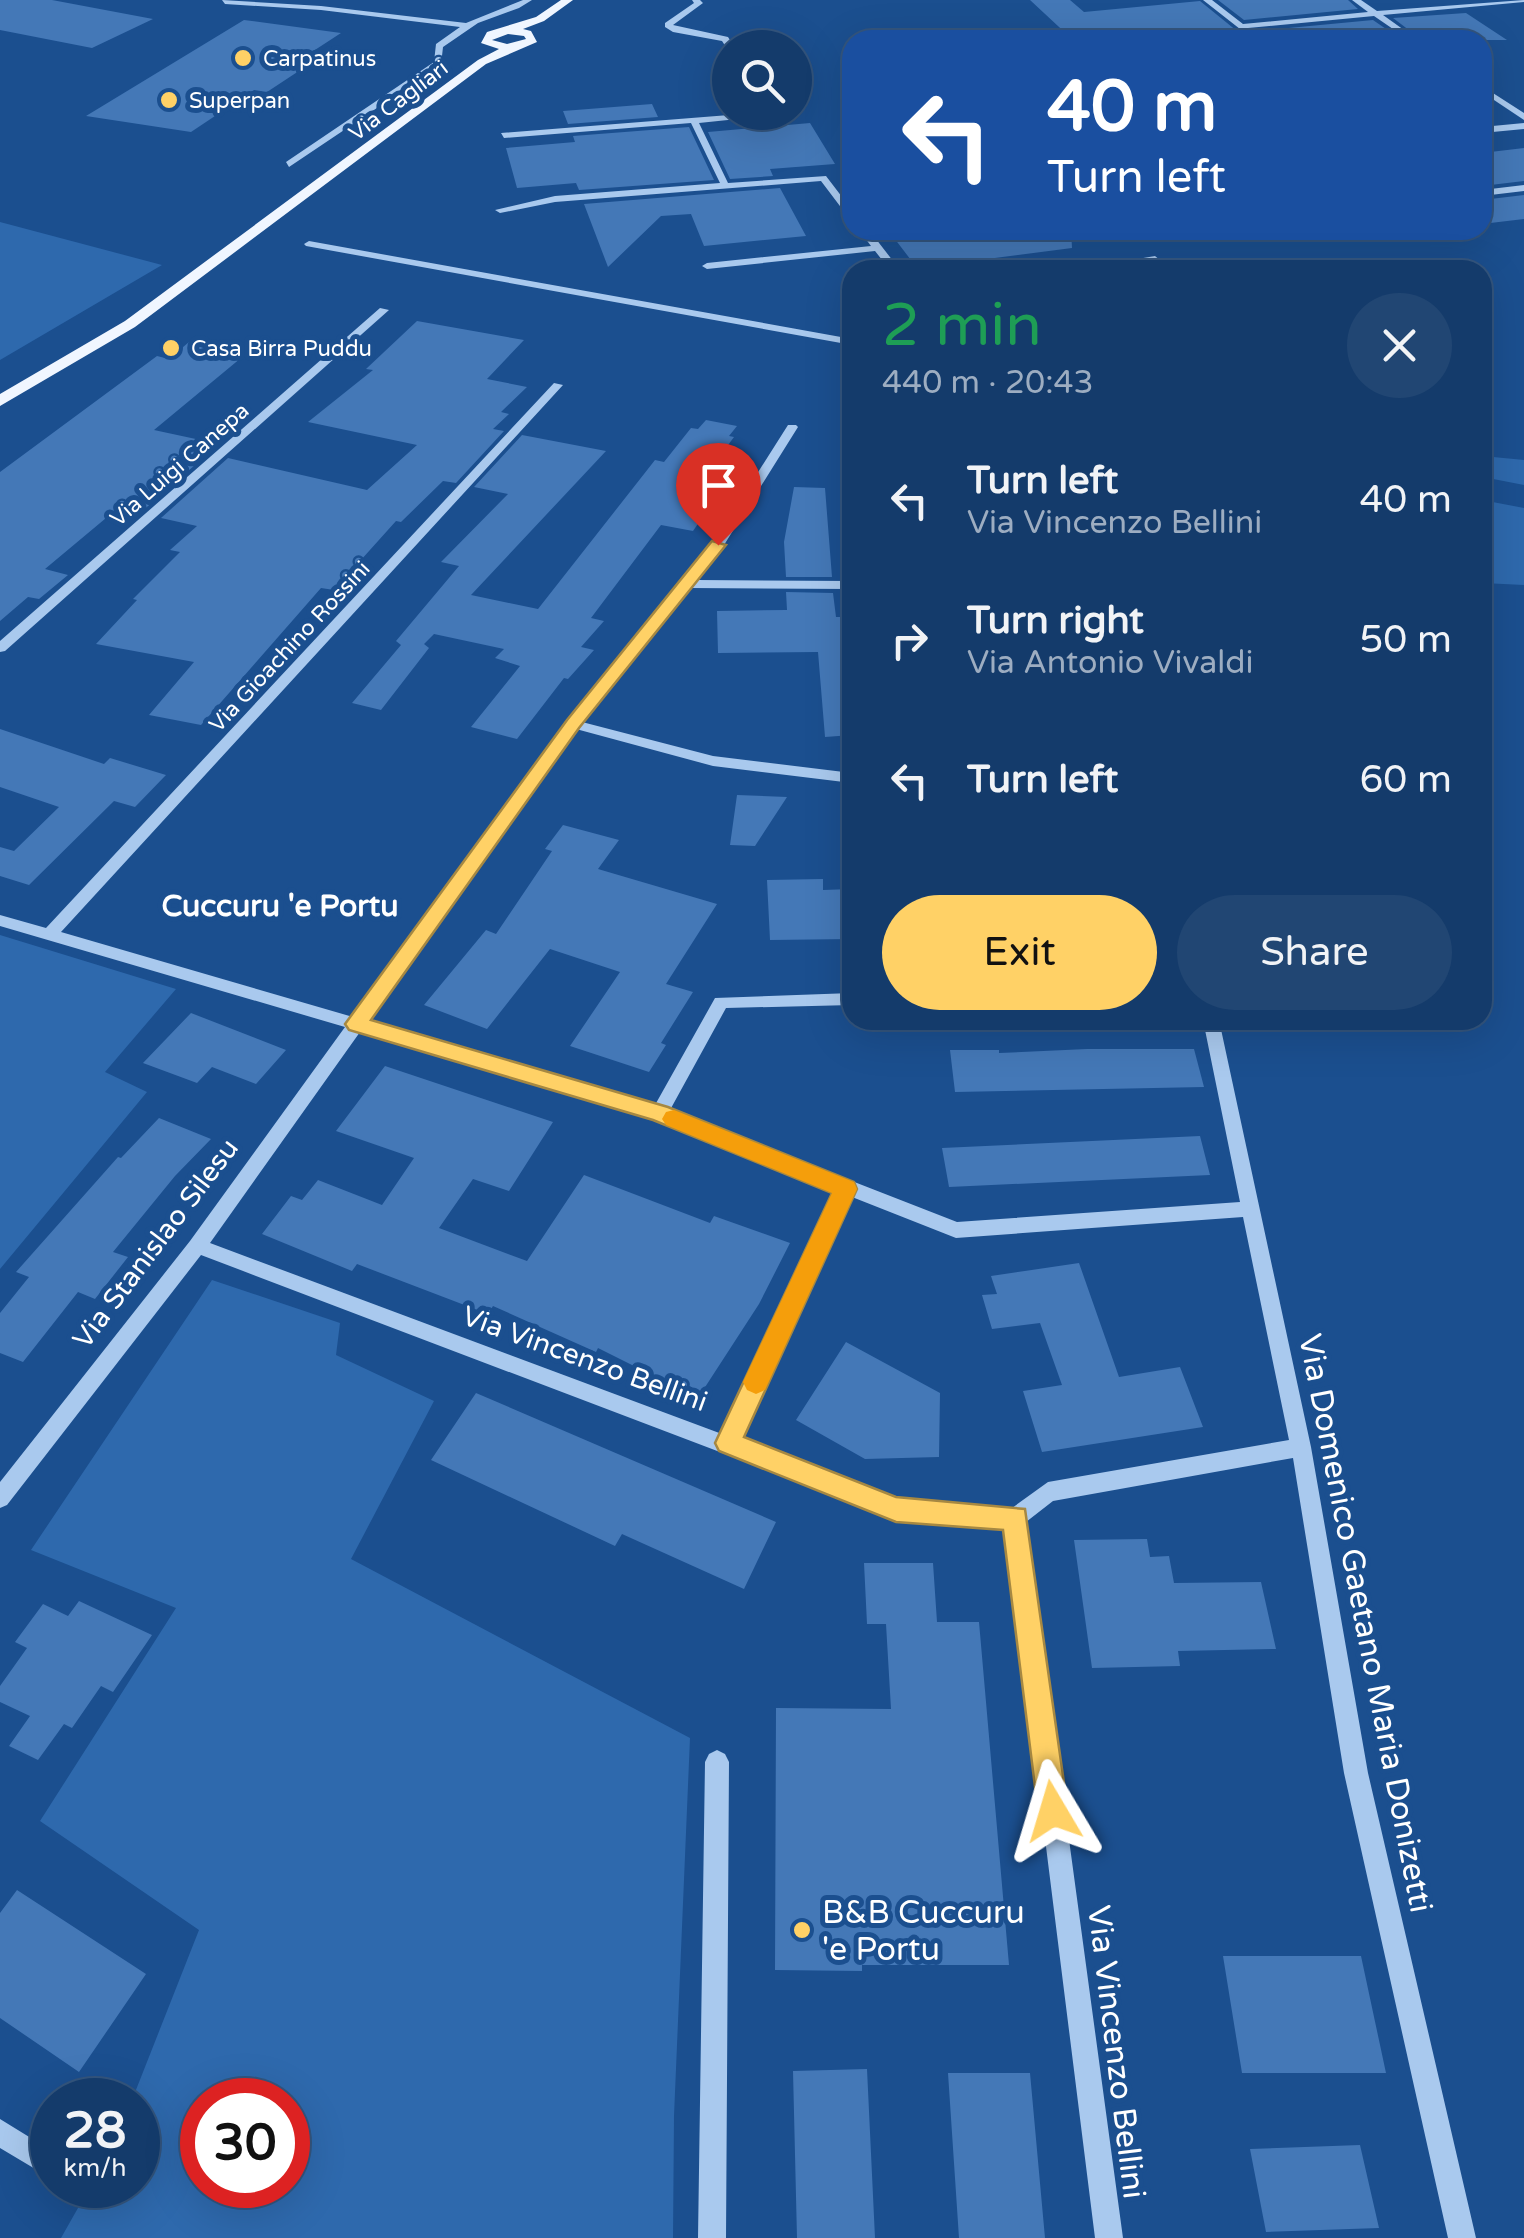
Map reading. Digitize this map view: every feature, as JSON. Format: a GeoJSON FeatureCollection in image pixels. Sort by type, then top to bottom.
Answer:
{"type":"FeatureCollection","features":[{"type":"Feature","properties":{"kind":"main road","name":"Via Cagliari"},"geometry":{"type":"LineString","coordinates":[[482,62],[490,39],[540,19],[568,0]]}},
{"type":"Feature","properties":{"kind":"main road","name":"Via Cagliari"},"geometry":{"type":"LineString","coordinates":[[196,274],[482,62],[532,42],[530,34],[540,19]]}},
{"type":"Feature","properties":{"kind":"main road","name":"Via Cagliari"},"geometry":{"type":"LineString","coordinates":[[508,30],[530,34]]}},
{"type":"Feature","properties":{"kind":"main road"},"geometry":{"type":"LineString","coordinates":[[490,39],[513,47]]}},
{"type":"Feature","properties":{"kind":"main road"},"geometry":{"type":"LineString","coordinates":[[0,385],[196,274]]}},
{"type":"Feature","properties":{"kind":"main road"},"geometry":{"type":"LineString","coordinates":[[0,401],[130,324],[196,274]]}},
{"type":"Feature","properties":{"kind":"street"},"geometry":{"type":"LineString","coordinates":[[322,8],[334,0]]}},
{"type":"Feature","properties":{"kind":"street"},"geometry":{"type":"LineString","coordinates":[[289,164],[438,63],[439,46],[528,0]]}},
{"type":"Feature","properties":{"kind":"street"},"geometry":{"type":"LineString","coordinates":[[696,0],[698,3],[668,25],[712,37]]}},
{"type":"Feature","properties":{"kind":"street"},"geometry":{"type":"LineString","coordinates":[[1092,0],[1117,0]]}},
{"type":"Feature","properties":{"kind":"street"},"geometry":{"type":"LineString","coordinates":[[1207,0],[1247,30]]}},
{"type":"Feature","properties":{"kind":"street"},"geometry":{"type":"LineString","coordinates":[[1356,0],[1399,30]]}},
{"type":"Feature","properties":{"kind":"street"},"geometry":{"type":"LineString","coordinates":[[1242,26],[1524,0]]}},
{"type":"Feature","properties":{"kind":"street"},"geometry":{"type":"LineString","coordinates":[[1509,1],[1524,10]]}},
{"type":"Feature","properties":{"kind":"street"},"geometry":{"type":"LineString","coordinates":[[225,2],[322,8],[464,31],[490,39]]}},
{"type":"Feature","properties":{"kind":"street"},"geometry":{"type":"LineString","coordinates":[[1492,95],[1524,117]]}},
{"type":"Feature","properties":{"kind":"street"},"geometry":{"type":"LineString","coordinates":[[504,135],[712,119]]}},
{"type":"Feature","properties":{"kind":"street"},"geometry":{"type":"LineString","coordinates":[[694,120],[726,184]]}},
{"type":"Feature","properties":{"kind":"street"},"geometry":{"type":"LineString","coordinates":[[1492,129],[1524,126]]}},
{"type":"Feature","properties":{"kind":"street"},"geometry":{"type":"LineString","coordinates":[[500,210],[555,198],[823,178],[842,203]]}},
{"type":"Feature","properties":{"kind":"street"},"geometry":{"type":"LineString","coordinates":[[1492,192],[1524,188]]}},
{"type":"Feature","properties":{"kind":"street"},"geometry":{"type":"LineString","coordinates":[[872,240],[887,260]]}},
{"type":"Feature","properties":{"kind":"street"},"geometry":{"type":"LineString","coordinates":[[309,244],[842,340]]}},
{"type":"Feature","properties":{"kind":"street"},"geometry":{"type":"LineString","coordinates":[[706,266],[878,248]]}},
{"type":"Feature","properties":{"kind":"street","name":"Via Luigi Canepa"},"geometry":{"type":"LineString","coordinates":[[0,648],[384,310]]}},
{"type":"Feature","properties":{"kind":"street","name":"Via Gioachino Rossini"},"geometry":{"type":"LineString","coordinates":[[50,935],[558,385]]}},
{"type":"Feature","properties":{"kind":"street","name":"Via Stanislao Silesu"},"geometry":{"type":"LineString","coordinates":[[0,1498],[197,1246],[573,724],[718,545],[792,427]]}},
{"type":"Feature","properties":{"kind":"street"},"geometry":{"type":"LineString","coordinates":[[684,584],[842,585]]}},
{"type":"Feature","properties":{"kind":"street"},"geometry":{"type":"LineString","coordinates":[[573,724],[713,761],[842,777]]}},
{"type":"Feature","properties":{"kind":"street"},"geometry":{"type":"LineString","coordinates":[[0,920],[660,1113],[956,1230],[1251,1209]]}},
{"type":"Feature","properties":{"kind":"street"},"geometry":{"type":"LineString","coordinates":[[660,1113],[721,1002],[842,999]]}},
{"type":"Feature","properties":{"kind":"street","name":"Via Domenico Gaetano Maria Donizetti"},"geometry":{"type":"LineString","coordinates":[[1212,1030],[1301,1447],[1356,1774],[1462,2238]]}},
{"type":"Feature","properties":{"kind":"street"},"geometry":{"type":"LineString","coordinates":[[728,1443],[846,1189]]}},
{"type":"Feature","properties":{"kind":"street","name":"Via Vincenzo Bellini"},"geometry":{"type":"LineString","coordinates":[[197,1246],[896,1509],[1015,1518],[1109,2238]]}},
{"type":"Feature","properties":{"kind":"street"},"geometry":{"type":"LineString","coordinates":[[1015,1518],[1048,1492],[1301,1447]]}},
{"type":"Feature","properties":{"kind":"street"},"geometry":{"type":"LineString","coordinates":[[712,2238],[717,1762]]}},
{"type":"Feature","properties":{"kind":"street"},"geometry":{"type":"LineString","coordinates":[[0,2132],[30,2152]]}},
{"type":"Feature","properties":{"kind":"shaded area"},"geometry":{"type":"Polygon","coordinates":[[[0,222],[162,265],[0,360],[0,222]]]}},
{"type":"Feature","properties":{"kind":"shaded area"},"geometry":{"type":"Polygon","coordinates":[[[1492,457],[1524,460],[1524,485],[1492,479],[1492,457]]]}},
{"type":"Feature","properties":{"kind":"shaded area"},"geometry":{"type":"Polygon","coordinates":[[[1492,502],[1524,508],[1524,585],[1492,583],[1492,502]]]}},
{"type":"Feature","properties":{"kind":"shaded area"},"geometry":{"type":"Polygon","coordinates":[[[0,935],[176,989],[105,1072],[147,1092],[0,1269],[0,935]]]}},
{"type":"Feature","properties":{"kind":"shaded area"},"geometry":{"type":"Polygon","coordinates":[[[212,1280],[340,1323],[336,1355],[434,1401],[351,1559],[690,1738],[674,2116],[673,2238],[61,2238],[78,2208],[160,2208],[160,2078],[141,2078],[199,1930],[40,1821],[176,1608],[31,1550],[212,1280]]]}},
{"type":"Feature","properties":{"kind":"building"},"geometry":{"type":"Polygon","coordinates":[[[0,0],[52,0],[153,19],[92,48],[0,30],[0,0]]]}},
{"type":"Feature","properties":{"kind":"building"},"geometry":{"type":"Polygon","coordinates":[[[1030,0],[1070,0],[1084,12],[1200,1],[1236,30],[1062,30],[1030,0]]]}},
{"type":"Feature","properties":{"kind":"building"},"geometry":{"type":"Polygon","coordinates":[[[1218,0],[1348,0],[1358,9],[1244,20],[1218,0]]]}},
{"type":"Feature","properties":{"kind":"building"},"geometry":{"type":"Polygon","coordinates":[[[1466,13],[1492,30],[1409,30],[1393,18],[1466,13]]]}},
{"type":"Feature","properties":{"kind":"building"},"geometry":{"type":"Polygon","coordinates":[[[244,20],[341,33],[298,61],[311,63],[267,92],[254,90],[191,132],[86,116],[244,20]]]}},
{"type":"Feature","properties":{"kind":"building"},"geometry":{"type":"Polygon","coordinates":[[[1373,20],[1387,30],[1268,30],[1373,20]]]}},
{"type":"Feature","properties":{"kind":"building"},"geometry":{"type":"Polygon","coordinates":[[[1492,30],[1507,40],[1492,40],[1492,30]]]}},
{"type":"Feature","properties":{"kind":"building"},"geometry":{"type":"Polygon","coordinates":[[[652,104],[658,117],[568,124],[563,111],[652,104]]]}},
{"type":"Feature","properties":{"kind":"building"},"geometry":{"type":"Polygon","coordinates":[[[812,126],[835,164],[770,169],[773,176],[730,179],[708,132],[812,130],[812,126]]]}},
{"type":"Feature","properties":{"kind":"building"},"geometry":{"type":"Polygon","coordinates":[[[689,127],[714,180],[579,190],[576,183],[517,188],[506,148],[575,142],[573,136],[689,127]]]}},
{"type":"Feature","properties":{"kind":"building"},"geometry":{"type":"Polygon","coordinates":[[[1524,148],[1524,181],[1492,185],[1492,152],[1524,148]]]}},
{"type":"Feature","properties":{"kind":"building"},"geometry":{"type":"Polygon","coordinates":[[[780,188],[806,236],[704,246],[691,214],[661,216],[608,267],[584,204],[780,188]]]}},
{"type":"Feature","properties":{"kind":"building"},"geometry":{"type":"Polygon","coordinates":[[[1524,195],[1524,219],[1492,223],[1492,199],[1524,195]]]}},
{"type":"Feature","properties":{"kind":"building"},"geometry":{"type":"Polygon","coordinates":[[[896,240],[1072,240],[1072,248],[979,260],[911,260],[896,240]]]}},
{"type":"Feature","properties":{"kind":"building"},"geometry":{"type":"Polygon","coordinates":[[[417,321],[524,340],[487,379],[527,387],[501,412],[509,414],[493,429],[504,431],[456,483],[443,481],[401,522],[396,521],[334,590],[321,588],[201,725],[149,715],[194,662],[96,644],[137,600],[133,599],[180,552],[170,550],[197,526],[161,518],[228,458],[367,490],[417,445],[308,422],[373,370],[366,369],[417,321]]]}},
{"type":"Feature","properties":{"kind":"building"},"geometry":{"type":"Polygon","coordinates":[[[189,342],[247,353],[154,430],[219,444],[140,513],[118,508],[45,569],[68,575],[39,599],[28,597],[0,621],[0,472],[157,356],[169,359],[189,342]]]}},
{"type":"Feature","properties":{"kind":"building"},"geometry":{"type":"Polygon","coordinates":[[[706,420],[737,426],[729,436],[734,437],[689,498],[726,483],[693,531],[661,525],[591,618],[604,621],[581,647],[594,650],[568,679],[564,678],[517,739],[471,727],[520,666],[495,658],[504,649],[434,634],[424,644],[429,648],[381,710],[352,703],[401,645],[396,641],[459,566],[441,562],[508,494],[474,487],[522,435],[606,451],[471,595],[538,609],[655,460],[664,462],[691,428],[698,429],[706,420]]]}},
{"type":"Feature","properties":{"kind":"building"},"geometry":{"type":"Polygon","coordinates":[[[794,487],[825,488],[832,577],[786,577],[784,542],[794,487]]]}},
{"type":"Feature","properties":{"kind":"building"},"geometry":{"type":"Polygon","coordinates":[[[786,592],[833,593],[836,617],[842,617],[842,736],[825,737],[818,652],[718,653],[717,611],[787,610],[786,592]]]}},
{"type":"Feature","properties":{"kind":"building"},"geometry":{"type":"Polygon","coordinates":[[[0,729],[104,764],[110,758],[166,775],[135,807],[114,801],[29,885],[0,876],[0,847],[14,851],[59,807],[0,787],[0,729]]]}},
{"type":"Feature","properties":{"kind":"building"},"geometry":{"type":"Polygon","coordinates":[[[737,795],[787,797],[755,846],[730,845],[737,795]]]}},
{"type":"Feature","properties":{"kind":"building"},"geometry":{"type":"Polygon","coordinates":[[[563,825],[619,840],[598,869],[717,904],[666,984],[693,992],[661,1043],[666,1045],[649,1072],[570,1046],[620,972],[550,949],[487,1029],[424,1005],[486,930],[496,934],[552,851],[545,849],[563,825]]]}},
{"type":"Feature","properties":{"kind":"building"},"geometry":{"type":"Polygon","coordinates":[[[823,879],[823,890],[842,889],[842,939],[770,940],[767,880],[823,879]]]}},
{"type":"Feature","properties":{"kind":"building"},"geometry":{"type":"Polygon","coordinates":[[[191,1013],[286,1050],[256,1084],[212,1067],[197,1083],[143,1063],[191,1013]]]}},
{"type":"Feature","properties":{"kind":"building"},"geometry":{"type":"Polygon","coordinates":[[[1194,1049],[1204,1087],[955,1092],[950,1050],[999,1053],[1194,1049]]]}},
{"type":"Feature","properties":{"kind":"building"},"geometry":{"type":"Polygon","coordinates":[[[385,1066],[553,1122],[509,1191],[473,1179],[439,1228],[527,1261],[584,1175],[710,1223],[714,1216],[790,1243],[759,1304],[698,1398],[598,1348],[596,1352],[493,1306],[488,1314],[357,1264],[352,1271],[262,1234],[291,1196],[302,1200],[318,1180],[382,1205],[414,1158],[336,1131],[385,1066]]]}},
{"type":"Feature","properties":{"kind":"building"},"geometry":{"type":"Polygon","coordinates":[[[159,1118],[211,1139],[113,1252],[128,1257],[95,1299],[78,1292],[23,1362],[0,1353],[0,1313],[29,1277],[16,1272],[118,1157],[159,1118]]]}},
{"type":"Feature","properties":{"kind":"building"},"geometry":{"type":"Polygon","coordinates":[[[1200,1136],[1210,1175],[949,1187],[942,1148],[1200,1136]]]}},
{"type":"Feature","properties":{"kind":"building"},"geometry":{"type":"Polygon","coordinates":[[[1079,1263],[1119,1377],[1180,1367],[1203,1427],[1042,1452],[1023,1391],[1062,1385],[1040,1323],[992,1329],[982,1295],[997,1294],[991,1276],[1079,1263]]]}},
{"type":"Feature","properties":{"kind":"building"},"geometry":{"type":"Polygon","coordinates":[[[846,1342],[940,1393],[939,1457],[865,1459],[796,1420],[846,1342]]]}},
{"type":"Feature","properties":{"kind":"building"},"geometry":{"type":"Polygon","coordinates":[[[476,1393],[776,1522],[744,1589],[622,1534],[615,1546],[431,1460],[476,1393]]]}},
{"type":"Feature","properties":{"kind":"building"},"geometry":{"type":"Polygon","coordinates":[[[1147,1539],[1150,1557],[1169,1556],[1174,1583],[1261,1582],[1276,1649],[1178,1651],[1180,1666],[1092,1668],[1074,1540],[1147,1539]]]}},
{"type":"Feature","properties":{"kind":"building"},"geometry":{"type":"Polygon","coordinates":[[[864,1563],[933,1563],[937,1622],[979,1622],[1009,1965],[862,1965],[862,1971],[775,1970],[776,1708],[891,1709],[886,1624],[867,1624],[864,1563]]]}},
{"type":"Feature","properties":{"kind":"building"},"geometry":{"type":"Polygon","coordinates":[[[79,1601],[152,1635],[113,1692],[101,1686],[72,1728],[64,1724],[38,1760],[9,1746],[30,1716],[0,1702],[0,1686],[27,1648],[15,1642],[43,1604],[68,1616],[79,1601]]]}},
{"type":"Feature","properties":{"kind":"building"},"geometry":{"type":"Polygon","coordinates":[[[17,1890],[146,1974],[79,2072],[0,2018],[0,1913],[17,1890]]]}},
{"type":"Feature","properties":{"kind":"building"},"geometry":{"type":"Polygon","coordinates":[[[1223,1956],[1361,1956],[1386,2073],[1242,2073],[1223,1956]]]}},
{"type":"Feature","properties":{"kind":"building"},"geometry":{"type":"Polygon","coordinates":[[[867,2069],[875,2238],[797,2238],[793,2071],[867,2069]]]}},
{"type":"Feature","properties":{"kind":"building"},"geometry":{"type":"Polygon","coordinates":[[[948,2073],[1030,2073],[1045,2238],[959,2238],[948,2073]]]}},
{"type":"Feature","properties":{"kind":"building"},"geometry":{"type":"Polygon","coordinates":[[[1360,2145],[1379,2228],[1266,2232],[1250,2149],[1360,2145]]]}},
{"type":"Feature","properties":{"kind":"slow traffic"},"geometry":{"type":"LineString","coordinates":[[674,1119],[846,1189],[756,1382]]}},
{"type":"Feature","properties":{"kind":"place","name":"Carpatinus"},"geometry":{"type":"Point","coordinates":[243,58]}},
{"type":"Feature","properties":{"kind":"place","name":"Superpan"},"geometry":{"type":"Point","coordinates":[169,100]}},
{"type":"Feature","properties":{"kind":"place","name":"Casa Birra Puddu"},"geometry":{"type":"Point","coordinates":[171,348]}},
{"type":"Feature","properties":{"kind":"place","name":"B&B Cuccuru 'e Portu"},"geometry":{"type":"Point","coordinates":[802,1930]}},
{"type":"Feature","properties":{"kind":"district","name":"Cuccuru 'e Portu"},"geometry":{"type":"Point","coordinates":[280,906]}},
{"type":"Feature","properties":{"kind":"route"},"geometry":{"type":"LineString","coordinates":[[718,545],[573,724],[356,1024],[660,1113],[846,1189],[728,1443],[896,1509],[1015,1518],[1053,1811]]}}]}
